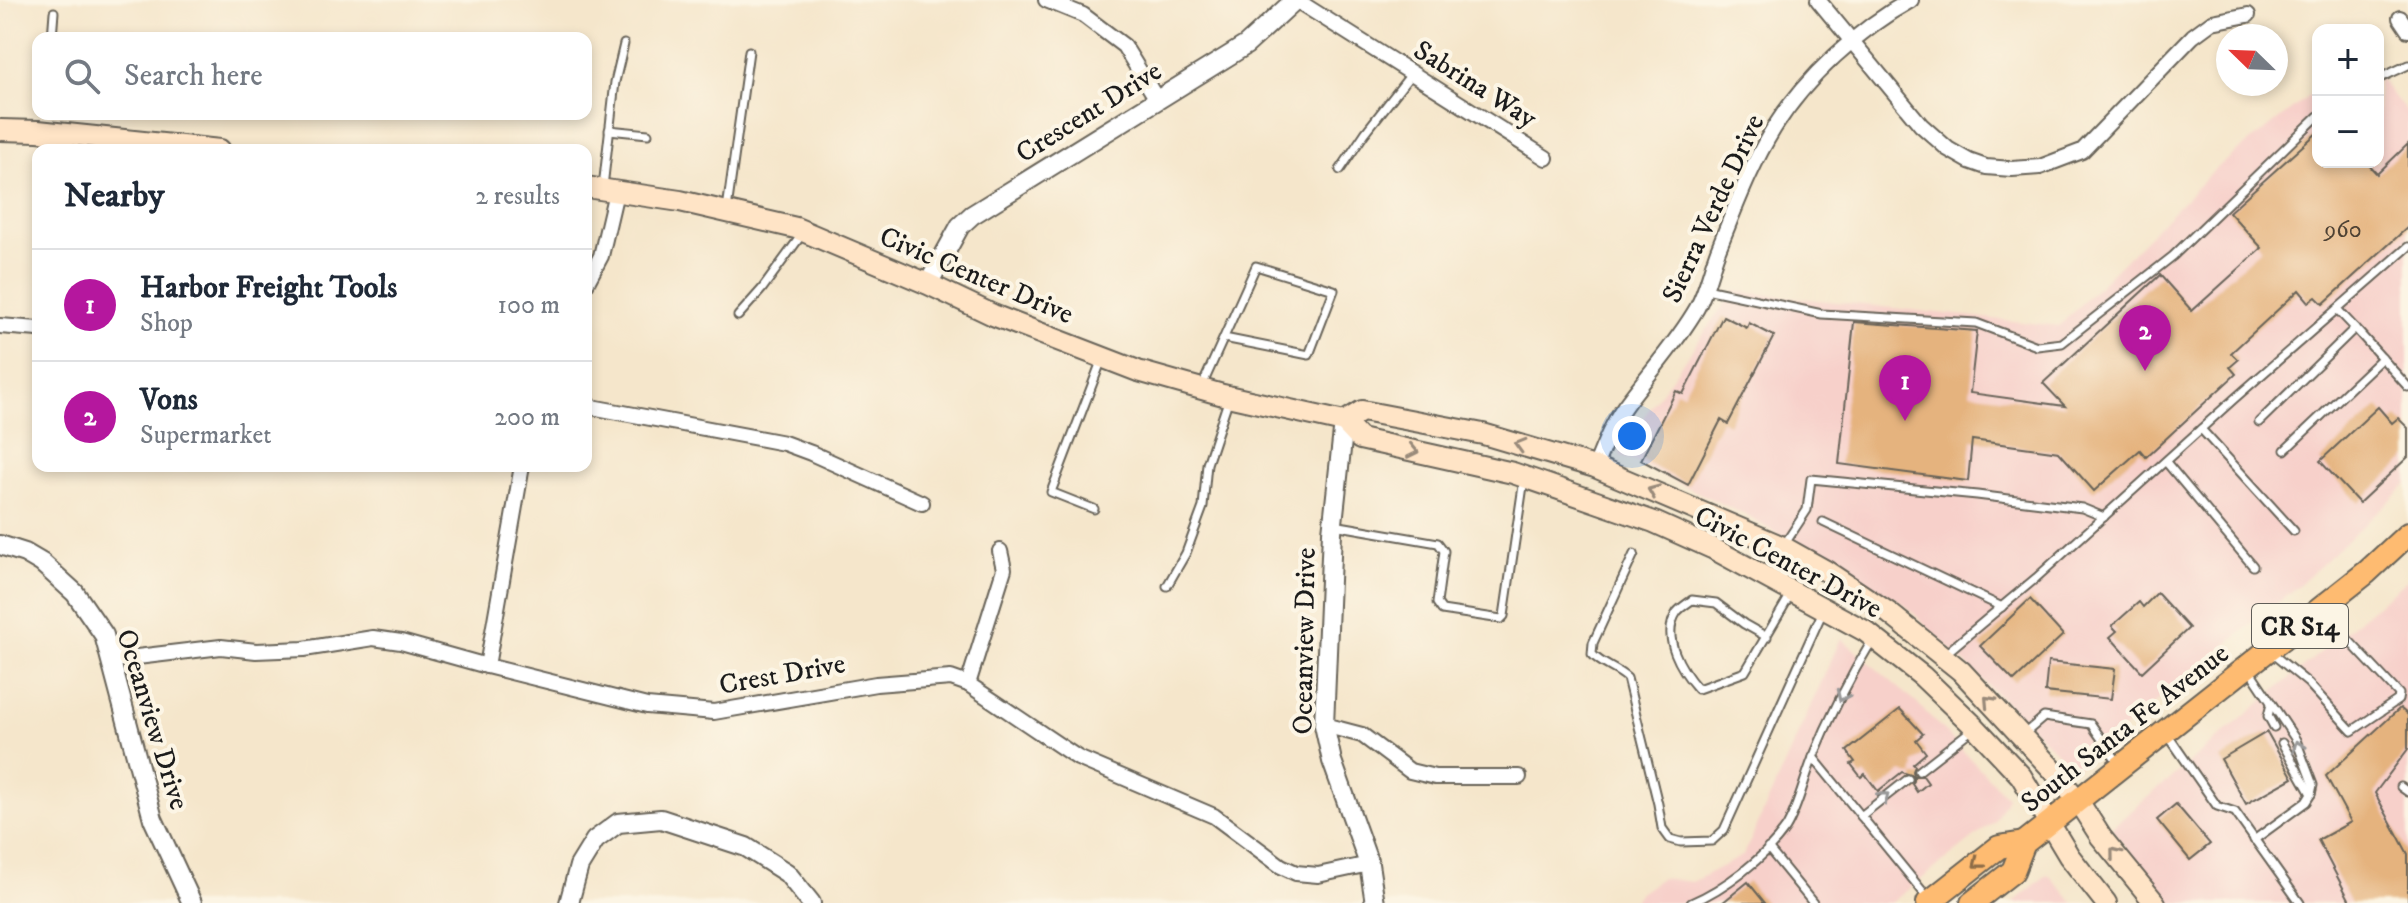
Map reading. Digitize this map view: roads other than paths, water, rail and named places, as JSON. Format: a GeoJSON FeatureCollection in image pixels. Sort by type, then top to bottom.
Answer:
{"type":"FeatureCollection","features":[{"type":"Feature","properties":{"kind":"main road"},"geometry":{"type":"LineString","coordinates":[[0,130],[46,127],[175,144]]}},
{"type":"Feature","properties":{"kind":"main road","name":"Civic Center Drive"},"geometry":{"type":"LineString","coordinates":[[601,189],[680,201],[805,231],[993,315],[1138,371],[1344,422],[1360,439],[1519,475],[1654,522],[1712,548],[1874,638],[1922,676],[2021,776],[2069,856],[2106,903]]}},
{"type":"Feature","properties":{"kind":"main road","name":"Civic Center Drive"},"geometry":{"type":"LineString","coordinates":[[1344,422],[1362,411],[1483,434],[1595,467],[1783,547],[1826,571],[1943,655],[2078,801],[2101,837],[2155,903]]}},
{"type":"Feature","properties":{"kind":"main road"},"geometry":{"type":"LineString","coordinates":[[1519,475],[1536,471],[1569,481],[1579,479],[1595,467]]}},
{"type":"Feature","properties":{"kind":"main road","name":"South Santa Fe Avenue"},"geometry":{"type":"LineString","coordinates":[[1929,902],[1999,847],[2024,843],[2049,824],[2320,610],[2408,534]]}},
{"type":"Feature","properties":{"kind":"main road","name":"South Santa Fe Avenue"},"geometry":{"type":"LineString","coordinates":[[1985,896],[2013,871],[2024,843]]}},
{"type":"Feature","properties":{"kind":"street"},"geometry":{"type":"LineString","coordinates":[[1046,0],[1083,15],[1124,46],[1158,101]]}},
{"type":"Feature","properties":{"kind":"street","name":"Crescent Drive"},"geometry":{"type":"LineString","coordinates":[[928,284],[960,226],[972,215],[1246,45],[1296,0]]}},
{"type":"Feature","properties":{"kind":"street","name":"Sabrina Way"},"geometry":{"type":"LineString","coordinates":[[1296,0],[1546,158]]}},
{"type":"Feature","properties":{"kind":"street"},"geometry":{"type":"LineString","coordinates":[[1818,0],[1921,125],[1948,149],[1986,167],[2026,168],[2054,163],[2082,151],[2193,36],[2212,22],[2248,15]]}},
{"type":"Feature","properties":{"kind":"street","name":"Sierra Verde Drive"},"geometry":{"type":"LineString","coordinates":[[1595,467],[1622,410],[1691,319],[1706,289],[1715,257],[1773,129],[1815,77],[1851,42],[1911,0]]}},
{"type":"Feature","properties":{"kind":"street"},"geometry":{"type":"LineString","coordinates":[[592,273],[601,256],[601,189]]}},
{"type":"Feature","properties":{"kind":"street"},"geometry":{"type":"LineString","coordinates":[[0,326],[32,329]]}},
{"type":"Feature","properties":{"kind":"street"},"geometry":{"type":"LineString","coordinates":[[592,407],[784,443],[922,503]]}},
{"type":"Feature","properties":{"kind":"street","name":"Oceanview Drive"},"geometry":{"type":"LineString","coordinates":[[1344,422],[1333,525],[1324,725],[1332,761],[1369,864],[1375,903]]}},
{"type":"Feature","properties":{"kind":"street"},"geometry":{"type":"LineString","coordinates":[[487,666],[521,472]]}},
{"type":"Feature","properties":{"kind":"street","name":"Oceanview Drive"},"geometry":{"type":"LineString","coordinates":[[0,545],[25,553],[42,563],[75,593],[104,635],[153,819],[192,903]]}},
{"type":"Feature","properties":{"kind":"street"},"geometry":{"type":"LineString","coordinates":[[968,684],[1004,569],[1000,551]]}},
{"type":"Feature","properties":{"kind":"street","name":"Crest Drive"},"geometry":{"type":"LineString","coordinates":[[112,660],[221,647],[256,651],[304,649],[373,638],[401,642],[647,706],[714,712],[876,684],[951,678],[968,684],[1078,758],[1214,816],[1281,866],[1296,873],[1318,875],[1369,864]]}},
{"type":"Feature","properties":{"kind":"street"},"geometry":{"type":"LineString","coordinates":[[1324,725],[1362,735],[1410,771],[1435,777],[1519,777]]}},
{"type":"Feature","properties":{"kind":"street"},"geometry":{"type":"LineString","coordinates":[[569,903],[579,866],[595,840],[618,823],[661,819],[746,847],[787,873],[811,903]]}},
{"type":"Feature","properties":{"kind":"lane"},"geometry":{"type":"LineString","coordinates":[[52,32],[54,12]]}},
{"type":"Feature","properties":{"kind":"lane"},"geometry":{"type":"LineString","coordinates":[[601,189],[618,62],[624,44]]}},
{"type":"Feature","properties":{"kind":"lane"},"geometry":{"type":"LineString","coordinates":[[726,211],[749,51]]}},
{"type":"Feature","properties":{"kind":"lane"},"geometry":{"type":"LineString","coordinates":[[2384,76],[2408,65]]}},
{"type":"Feature","properties":{"kind":"lane"},"geometry":{"type":"LineString","coordinates":[[1340,170],[1412,73]]}},
{"type":"Feature","properties":{"kind":"lane"},"geometry":{"type":"LineString","coordinates":[[1706,289],[1822,314],[1976,323],[2037,346],[2062,343],[2173,256],[2312,122]]}},
{"type":"Feature","properties":{"kind":"lane"},"geometry":{"type":"LineString","coordinates":[[609,130],[648,134]]}},
{"type":"Feature","properties":{"kind":"lane"},"geometry":{"type":"LineString","coordinates":[[738,316],[805,231]]}},
{"type":"Feature","properties":{"kind":"lane"},"geometry":{"type":"LineString","coordinates":[[1943,655],[2002,607],[2408,247]]}},
{"type":"Feature","properties":{"kind":"lane"},"geometry":{"type":"LineString","coordinates":[[1201,388],[1256,266],[1334,290],[1309,355],[1224,338]]}},
{"type":"Feature","properties":{"kind":"lane"},"geometry":{"type":"LineString","coordinates":[[2337,309],[2408,387]]}},
{"type":"Feature","properties":{"kind":"lane"},"geometry":{"type":"LineString","coordinates":[[2259,422],[2355,328]]}},
{"type":"Feature","properties":{"kind":"lane"},"geometry":{"type":"LineString","coordinates":[[1094,509],[1051,492],[1103,357]]}},
{"type":"Feature","properties":{"kind":"lane"},"geometry":{"type":"LineString","coordinates":[[2285,450],[2382,358]]}},
{"type":"Feature","properties":{"kind":"lane"},"geometry":{"type":"LineString","coordinates":[[1167,586],[1186,553],[1203,507],[1207,464],[1230,396]]}},
{"type":"Feature","properties":{"kind":"lane"},"geometry":{"type":"LineString","coordinates":[[2201,429],[2294,531]]}},
{"type":"Feature","properties":{"kind":"lane"},"geometry":{"type":"LineString","coordinates":[[2166,462],[2253,566]]}},
{"type":"Feature","properties":{"kind":"lane"},"geometry":{"type":"LineString","coordinates":[[1333,525],[1438,543],[1444,551],[1439,607],[1501,619],[1504,616],[1519,475]]}},
{"type":"Feature","properties":{"kind":"lane"},"geometry":{"type":"LineString","coordinates":[[1783,547],[1807,510],[1811,479],[2082,508],[2104,517]]}},
{"type":"Feature","properties":{"kind":"lane"},"geometry":{"type":"LineString","coordinates":[[1823,522],[2002,607]]}},
{"type":"Feature","properties":{"kind":"lane"},"geometry":{"type":"LineString","coordinates":[[1634,554],[1593,643],[1592,654],[1627,678],[1662,828],[1670,839],[1681,842],[1712,841],[1724,830],[1824,609]]}},
{"type":"Feature","properties":{"kind":"lane"},"geometry":{"type":"LineString","coordinates":[[1767,637],[1716,603],[1692,600],[1676,613],[1670,638],[1683,672],[1698,689],[1745,672],[1767,637],[1792,592]]}},
{"type":"Feature","properties":{"kind":"lane"},"geometry":{"type":"LineString","coordinates":[[2320,610],[2404,696]]}},
{"type":"Feature","properties":{"kind":"lane"},"geometry":{"type":"LineString","coordinates":[[1691,903],[1758,860],[1787,827],[1813,757],[1855,668],[1874,638]]}},
{"type":"Feature","properties":{"kind":"lane"},"geometry":{"type":"LineString","coordinates":[[2269,650],[2308,683],[2352,731],[2404,696]]}},
{"type":"Feature","properties":{"kind":"lane"},"geometry":{"type":"LineString","coordinates":[[2247,667],[2286,721],[2313,785],[2306,802],[2254,840]]}},
{"type":"Feature","properties":{"kind":"lane"},"geometry":{"type":"LineString","coordinates":[[2271,704],[2268,716],[2274,727]]}},
{"type":"Feature","properties":{"kind":"lane"},"geometry":{"type":"LineString","coordinates":[[2021,736],[2044,717],[2091,724],[2122,767]]}},
{"type":"Feature","properties":{"kind":"lane"},"geometry":{"type":"LineString","coordinates":[[1919,771],[1975,727]]}},
{"type":"Feature","properties":{"kind":"lane"},"geometry":{"type":"LineString","coordinates":[[2166,732],[2217,806],[2235,812],[2300,903]]}},
{"type":"Feature","properties":{"kind":"lane"},"geometry":{"type":"LineString","coordinates":[[2282,743],[2311,794]]}},
{"type":"Feature","properties":{"kind":"lane"},"geometry":{"type":"LineString","coordinates":[[1813,757],[1929,902]]}},
{"type":"Feature","properties":{"kind":"lane"},"geometry":{"type":"LineString","coordinates":[[1861,816],[1908,779]]}},
{"type":"Feature","properties":{"kind":"lane"},"geometry":{"type":"LineString","coordinates":[[1768,848],[1813,903]]}},
{"type":"Feature","properties":{"kind":"place","name":"Vons"},"geometry":{"type":"Point","coordinates":[2145,371]}},
{"type":"Feature","properties":{"kind":"place","name":"Harbor Freight Tools"},"geometry":{"type":"Point","coordinates":[1905,421]}}]}
